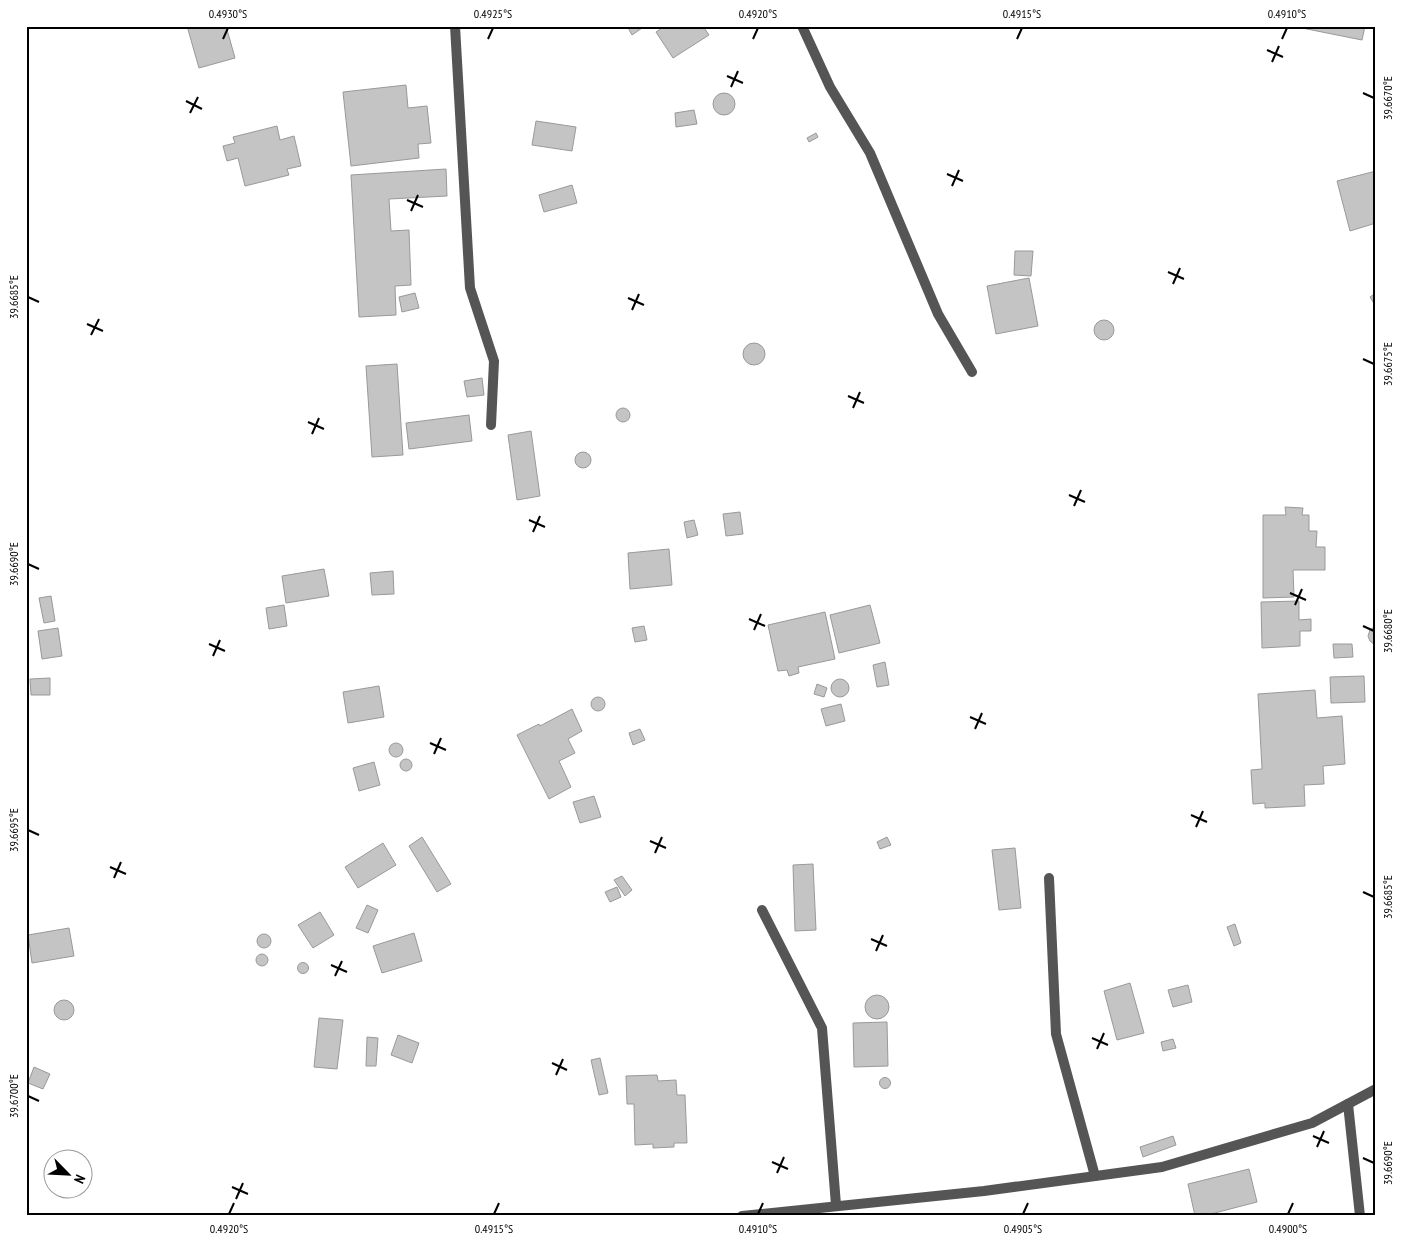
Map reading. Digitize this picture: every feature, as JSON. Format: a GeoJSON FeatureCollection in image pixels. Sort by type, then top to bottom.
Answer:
{"type":"FeatureCollection","features":[{"type":"Feature","properties":{"kind":"street"},"geometry":{"type":"LineString","coordinates":[[455,26],[470,288],[494,360],[491,425]]}},
{"type":"Feature","properties":{"kind":"street"},"geometry":{"type":"LineString","coordinates":[[802,26],[830,87],[870,153],[938,314],[972,372]]}},
{"type":"Feature","properties":{"kind":"street"},"geometry":{"type":"LineString","coordinates":[[1049,878],[1056,1034],[1094,1176]]}},
{"type":"Feature","properties":{"kind":"street"},"geometry":{"type":"LineString","coordinates":[[762,910],[822,1028],[836,1205]]}},
{"type":"Feature","properties":{"kind":"street"},"geometry":{"type":"LineString","coordinates":[[742,1216],[984,1191],[1162,1167],[1312,1123],[1376,1089]]}},
{"type":"Feature","properties":{"kind":"street"},"geometry":{"type":"LineString","coordinates":[[1348,1104],[1360,1216]]}},
{"type":"Feature","properties":{"kind":"building"},"geometry":{"type":"Polygon","coordinates":[[[187,26],[226,26],[235,58],[199,68],[187,26]]]}},
{"type":"Feature","properties":{"kind":"building"},"geometry":{"type":"Polygon","coordinates":[[[627,26],[645,26],[632,35],[627,26]]]}},
{"type":"Feature","properties":{"kind":"building"},"geometry":{"type":"Polygon","coordinates":[[[665,26],[703,26],[709,35],[673,58],[656,32],[665,26]]]}},
{"type":"Feature","properties":{"kind":"building"},"geometry":{"type":"Polygon","coordinates":[[[1292,26],[1365,26],[1362,40],[1292,26]]]}},
{"type":"Feature","properties":{"kind":"building"},"geometry":{"type":"Polygon","coordinates":[[[406,85],[408,108],[427,106],[431,143],[418,144],[419,158],[351,166],[343,92],[406,85]]]}},
{"type":"Feature","properties":{"kind":"building"},"geometry":{"type":"Polygon","coordinates":[[[724,93],[732,96],[735,104],[732,112],[724,115],[716,112],[713,104],[716,96],[724,93]]]}},
{"type":"Feature","properties":{"kind":"building"},"geometry":{"type":"Polygon","coordinates":[[[694,110],[697,124],[676,127],[675,113],[694,110]]]}},
{"type":"Feature","properties":{"kind":"building"},"geometry":{"type":"Polygon","coordinates":[[[536,121],[576,127],[572,151],[532,145],[536,121]]]}},
{"type":"Feature","properties":{"kind":"building"},"geometry":{"type":"Polygon","coordinates":[[[277,126],[280,140],[294,136],[301,166],[287,169],[289,175],[245,186],[238,158],[227,161],[223,146],[235,143],[233,137],[277,126]]]}},
{"type":"Feature","properties":{"kind":"building"},"geometry":{"type":"Polygon","coordinates":[[[816,133],[818,137],[809,142],[807,138],[816,133]]]}},
{"type":"Feature","properties":{"kind":"building"},"geometry":{"type":"Polygon","coordinates":[[[446,169],[447,196],[389,199],[391,231],[409,230],[411,285],[395,286],[396,315],[359,317],[351,175],[446,169]]]}},
{"type":"Feature","properties":{"kind":"building"},"geometry":{"type":"Polygon","coordinates":[[[1376,171],[1376,223],[1350,231],[1337,181],[1376,171]]]}},
{"type":"Feature","properties":{"kind":"building"},"geometry":{"type":"Polygon","coordinates":[[[572,185],[577,203],[544,212],[539,195],[572,185]]]}},
{"type":"Feature","properties":{"kind":"building"},"geometry":{"type":"Polygon","coordinates":[[[1015,251],[1033,251],[1031,276],[1014,275],[1015,251]]]}},
{"type":"Feature","properties":{"kind":"building"},"geometry":{"type":"Polygon","coordinates":[[[1029,278],[1038,326],[996,334],[987,286],[1029,278]]]}},
{"type":"Feature","properties":{"kind":"building"},"geometry":{"type":"Polygon","coordinates":[[[415,293],[419,308],[402,312],[399,297],[415,293]]]}},
{"type":"Feature","properties":{"kind":"building"},"geometry":{"type":"Polygon","coordinates":[[[1376,293],[1376,307],[1370,297],[1376,293]]]}},
{"type":"Feature","properties":{"kind":"building"},"geometry":{"type":"Polygon","coordinates":[[[1104,320],[1111,323],[1114,330],[1111,337],[1104,340],[1097,337],[1094,330],[1097,323],[1104,320]]]}},
{"type":"Feature","properties":{"kind":"building"},"geometry":{"type":"Polygon","coordinates":[[[750,343],[758,343],[765,350],[765,358],[758,365],[750,365],[743,358],[743,350],[750,343]]]}},
{"type":"Feature","properties":{"kind":"building"},"geometry":{"type":"Polygon","coordinates":[[[397,364],[403,455],[372,457],[366,366],[397,364]]]}},
{"type":"Feature","properties":{"kind":"building"},"geometry":{"type":"Polygon","coordinates":[[[482,378],[484,395],[467,397],[464,381],[482,378]]]}},
{"type":"Feature","properties":{"kind":"building"},"geometry":{"type":"Polygon","coordinates":[[[620,408],[626,408],[630,415],[626,422],[620,422],[616,418],[616,412],[620,408]]]}},
{"type":"Feature","properties":{"kind":"building"},"geometry":{"type":"Polygon","coordinates":[[[469,415],[472,441],[409,449],[406,423],[469,415]]]}},
{"type":"Feature","properties":{"kind":"building"},"geometry":{"type":"Polygon","coordinates":[[[531,431],[540,496],[517,500],[508,435],[531,431]]]}},
{"type":"Feature","properties":{"kind":"building"},"geometry":{"type":"Polygon","coordinates":[[[580,452],[586,452],[591,457],[589,466],[580,468],[575,463],[575,457],[580,452]]]}},
{"type":"Feature","properties":{"kind":"building"},"geometry":{"type":"Polygon","coordinates":[[[1285,507],[1303,508],[1302,515],[1309,515],[1309,531],[1317,531],[1316,547],[1325,547],[1325,570],[1293,570],[1294,597],[1263,598],[1263,515],[1286,515],[1285,507]]]}},
{"type":"Feature","properties":{"kind":"building"},"geometry":{"type":"Polygon","coordinates":[[[740,512],[743,534],[726,536],[723,514],[740,512]]]}},
{"type":"Feature","properties":{"kind":"building"},"geometry":{"type":"Polygon","coordinates":[[[694,520],[698,535],[687,538],[684,522],[694,520]]]}},
{"type":"Feature","properties":{"kind":"building"},"geometry":{"type":"Polygon","coordinates":[[[669,549],[672,585],[630,589],[628,553],[669,549]]]}},
{"type":"Feature","properties":{"kind":"building"},"geometry":{"type":"Polygon","coordinates":[[[324,569],[329,596],[286,603],[282,576],[324,569]]]}},
{"type":"Feature","properties":{"kind":"building"},"geometry":{"type":"Polygon","coordinates":[[[393,571],[394,594],[372,595],[370,573],[393,571]]]}},
{"type":"Feature","properties":{"kind":"building"},"geometry":{"type":"Polygon","coordinates":[[[51,596],[55,621],[44,623],[39,598],[51,596]]]}},
{"type":"Feature","properties":{"kind":"building"},"geometry":{"type":"Polygon","coordinates":[[[1299,601],[1299,620],[1311,619],[1311,631],[1300,631],[1300,646],[1262,648],[1261,602],[1299,601]]]}},
{"type":"Feature","properties":{"kind":"building"},"geometry":{"type":"Polygon","coordinates":[[[284,605],[287,626],[269,629],[266,608],[284,605]]]}},
{"type":"Feature","properties":{"kind":"building"},"geometry":{"type":"Polygon","coordinates":[[[870,605],[880,643],[839,653],[830,615],[870,605]]]}},
{"type":"Feature","properties":{"kind":"building"},"geometry":{"type":"Polygon","coordinates":[[[825,612],[835,659],[798,667],[799,673],[789,676],[787,670],[778,671],[768,625],[825,612]]]}},
{"type":"Feature","properties":{"kind":"building"},"geometry":{"type":"Polygon","coordinates":[[[644,626],[647,640],[635,642],[632,628],[644,626]]]}},
{"type":"Feature","properties":{"kind":"building"},"geometry":{"type":"Polygon","coordinates":[[[1376,627],[1375,645],[1368,636],[1370,630],[1376,627]]]}},
{"type":"Feature","properties":{"kind":"building"},"geometry":{"type":"Polygon","coordinates":[[[58,628],[62,656],[42,659],[38,631],[58,628]]]}},
{"type":"Feature","properties":{"kind":"building"},"geometry":{"type":"Polygon","coordinates":[[[1333,644],[1352,644],[1353,657],[1334,658],[1333,644]]]}},
{"type":"Feature","properties":{"kind":"building"},"geometry":{"type":"Polygon","coordinates":[[[885,662],[889,685],[877,687],[873,665],[885,662]]]}},
{"type":"Feature","properties":{"kind":"building"},"geometry":{"type":"Polygon","coordinates":[[[1364,676],[1365,702],[1331,703],[1330,677],[1364,676]]]}},
{"type":"Feature","properties":{"kind":"building"},"geometry":{"type":"Polygon","coordinates":[[[50,678],[50,695],[31,695],[30,679],[50,678]]]}},
{"type":"Feature","properties":{"kind":"building"},"geometry":{"type":"Polygon","coordinates":[[[836,679],[844,679],[849,684],[847,695],[836,697],[831,692],[831,684],[836,679]]]}},
{"type":"Feature","properties":{"kind":"building"},"geometry":{"type":"Polygon","coordinates":[[[817,684],[827,688],[824,697],[814,694],[817,684]]]}},
{"type":"Feature","properties":{"kind":"building"},"geometry":{"type":"Polygon","coordinates":[[[379,686],[384,717],[348,723],[343,692],[379,686]]]}},
{"type":"Feature","properties":{"kind":"building"},"geometry":{"type":"Polygon","coordinates":[[[1315,690],[1317,718],[1342,716],[1345,764],[1323,766],[1324,784],[1304,785],[1305,806],[1265,808],[1265,803],[1253,804],[1251,770],[1262,769],[1258,694],[1315,690]]]}},
{"type":"Feature","properties":{"kind":"building"},"geometry":{"type":"Polygon","coordinates":[[[595,697],[601,697],[605,704],[601,711],[595,711],[591,707],[591,701],[595,697]]]}},
{"type":"Feature","properties":{"kind":"building"},"geometry":{"type":"Polygon","coordinates":[[[841,704],[845,721],[826,726],[821,709],[841,704]]]}},
{"type":"Feature","properties":{"kind":"building"},"geometry":{"type":"Polygon","coordinates":[[[572,709],[582,731],[568,739],[575,753],[559,761],[571,787],[549,799],[517,735],[539,724],[540,726],[572,709]]]}},
{"type":"Feature","properties":{"kind":"building"},"geometry":{"type":"Polygon","coordinates":[[[640,729],[645,740],[633,745],[629,733],[640,729]]]}},
{"type":"Feature","properties":{"kind":"building"},"geometry":{"type":"Polygon","coordinates":[[[393,743],[399,743],[403,750],[399,757],[393,757],[389,753],[389,747],[393,743]]]}},
{"type":"Feature","properties":{"kind":"building"},"geometry":{"type":"Polygon","coordinates":[[[404,759],[408,759],[412,765],[408,771],[404,771],[400,767],[400,763],[404,759]]]}},
{"type":"Feature","properties":{"kind":"building"},"geometry":{"type":"Polygon","coordinates":[[[374,762],[380,785],[359,791],[353,768],[374,762]]]}},
{"type":"Feature","properties":{"kind":"building"},"geometry":{"type":"Polygon","coordinates":[[[594,796],[601,817],[580,823],[573,802],[594,796]]]}},
{"type":"Feature","properties":{"kind":"building"},"geometry":{"type":"Polygon","coordinates":[[[422,837],[451,884],[437,892],[409,846],[422,837]]]}},
{"type":"Feature","properties":{"kind":"building"},"geometry":{"type":"Polygon","coordinates":[[[887,837],[891,845],[880,849],[877,842],[887,837]]]}},
{"type":"Feature","properties":{"kind":"building"},"geometry":{"type":"Polygon","coordinates":[[[383,843],[396,865],[358,888],[345,867],[383,843]]]}},
{"type":"Feature","properties":{"kind":"building"},"geometry":{"type":"Polygon","coordinates":[[[1015,848],[1021,908],[999,910],[992,850],[1015,848]]]}},
{"type":"Feature","properties":{"kind":"building"},"geometry":{"type":"Polygon","coordinates":[[[813,864],[816,930],[795,931],[793,865],[813,864]]]}},
{"type":"Feature","properties":{"kind":"building"},"geometry":{"type":"Polygon","coordinates":[[[622,876],[632,890],[625,896],[614,880],[622,876]]]}},
{"type":"Feature","properties":{"kind":"building"},"geometry":{"type":"Polygon","coordinates":[[[617,887],[621,897],[610,902],[605,892],[617,887]]]}},
{"type":"Feature","properties":{"kind":"building"},"geometry":{"type":"Polygon","coordinates":[[[367,905],[378,910],[368,933],[356,928],[367,905]]]}},
{"type":"Feature","properties":{"kind":"building"},"geometry":{"type":"Polygon","coordinates":[[[320,912],[334,935],[313,948],[298,925],[320,912]]]}},
{"type":"Feature","properties":{"kind":"building"},"geometry":{"type":"Polygon","coordinates":[[[1235,924],[1241,943],[1234,946],[1227,927],[1235,924]]]}},
{"type":"Feature","properties":{"kind":"building"},"geometry":{"type":"Polygon","coordinates":[[[69,928],[74,956],[32,963],[28,935],[69,928]]]}},
{"type":"Feature","properties":{"kind":"building"},"geometry":{"type":"Polygon","coordinates":[[[414,933],[422,961],[382,973],[373,946],[414,933]]]}},
{"type":"Feature","properties":{"kind":"building"},"geometry":{"type":"Polygon","coordinates":[[[261,934],[267,934],[271,941],[267,948],[261,948],[257,944],[257,938],[261,934]]]}},
{"type":"Feature","properties":{"kind":"building"},"geometry":{"type":"Polygon","coordinates":[[[264,954],[267,955],[267,965],[260,966],[257,965],[256,958],[257,955],[264,954]]]}},
{"type":"Feature","properties":{"kind":"building"},"geometry":{"type":"Polygon","coordinates":[[[303,962],[309,968],[303,974],[297,968],[303,962]]]}},
{"type":"Feature","properties":{"kind":"building"},"geometry":{"type":"Polygon","coordinates":[[[1130,983],[1144,1033],[1117,1040],[1104,991],[1130,983]]]}},
{"type":"Feature","properties":{"kind":"building"},"geometry":{"type":"Polygon","coordinates":[[[1188,985],[1192,1002],[1173,1007],[1168,990],[1188,985]]]}},
{"type":"Feature","properties":{"kind":"building"},"geometry":{"type":"Polygon","coordinates":[[[877,995],[886,998],[889,1007],[886,1016],[877,1019],[868,1016],[865,1007],[868,998],[877,995]]]}},
{"type":"Feature","properties":{"kind":"building"},"geometry":{"type":"Polygon","coordinates":[[[64,1000],[71,1003],[74,1010],[71,1017],[64,1020],[57,1017],[54,1010],[57,1003],[64,1000]]]}},
{"type":"Feature","properties":{"kind":"building"},"geometry":{"type":"Polygon","coordinates":[[[319,1018],[343,1020],[337,1069],[314,1067],[319,1018]]]}},
{"type":"Feature","properties":{"kind":"building"},"geometry":{"type":"Polygon","coordinates":[[[887,1022],[888,1066],[854,1067],[853,1023],[887,1022]]]}},
{"type":"Feature","properties":{"kind":"building"},"geometry":{"type":"Polygon","coordinates":[[[398,1035],[419,1043],[412,1063],[391,1055],[398,1035]]]}},
{"type":"Feature","properties":{"kind":"building"},"geometry":{"type":"Polygon","coordinates":[[[367,1037],[378,1038],[376,1066],[366,1066],[367,1037]]]}},
{"type":"Feature","properties":{"kind":"building"},"geometry":{"type":"Polygon","coordinates":[[[1173,1039],[1176,1048],[1163,1051],[1161,1042],[1173,1039]]]}},
{"type":"Feature","properties":{"kind":"building"},"geometry":{"type":"Polygon","coordinates":[[[600,1058],[608,1093],[599,1095],[591,1060],[600,1058]]]}},
{"type":"Feature","properties":{"kind":"building"},"geometry":{"type":"Polygon","coordinates":[[[34,1067],[50,1074],[43,1089],[28,1083],[34,1067]]]}},
{"type":"Feature","properties":{"kind":"building"},"geometry":{"type":"Polygon","coordinates":[[[657,1075],[658,1081],[676,1080],[677,1095],[685,1095],[687,1143],[674,1143],[674,1147],[653,1148],[653,1144],[635,1145],[634,1104],[627,1104],[626,1076],[657,1075]]]}},
{"type":"Feature","properties":{"kind":"building"},"geometry":{"type":"Polygon","coordinates":[[[883,1078],[887,1078],[890,1083],[889,1087],[883,1088],[880,1085],[880,1081],[883,1078]]]}},
{"type":"Feature","properties":{"kind":"building"},"geometry":{"type":"Polygon","coordinates":[[[1173,1136],[1176,1145],[1143,1157],[1140,1147],[1173,1136]]]}},
{"type":"Feature","properties":{"kind":"building"},"geometry":{"type":"Polygon","coordinates":[[[1249,1169],[1257,1202],[1203,1216],[1195,1216],[1188,1184],[1249,1169]]]}}]}
